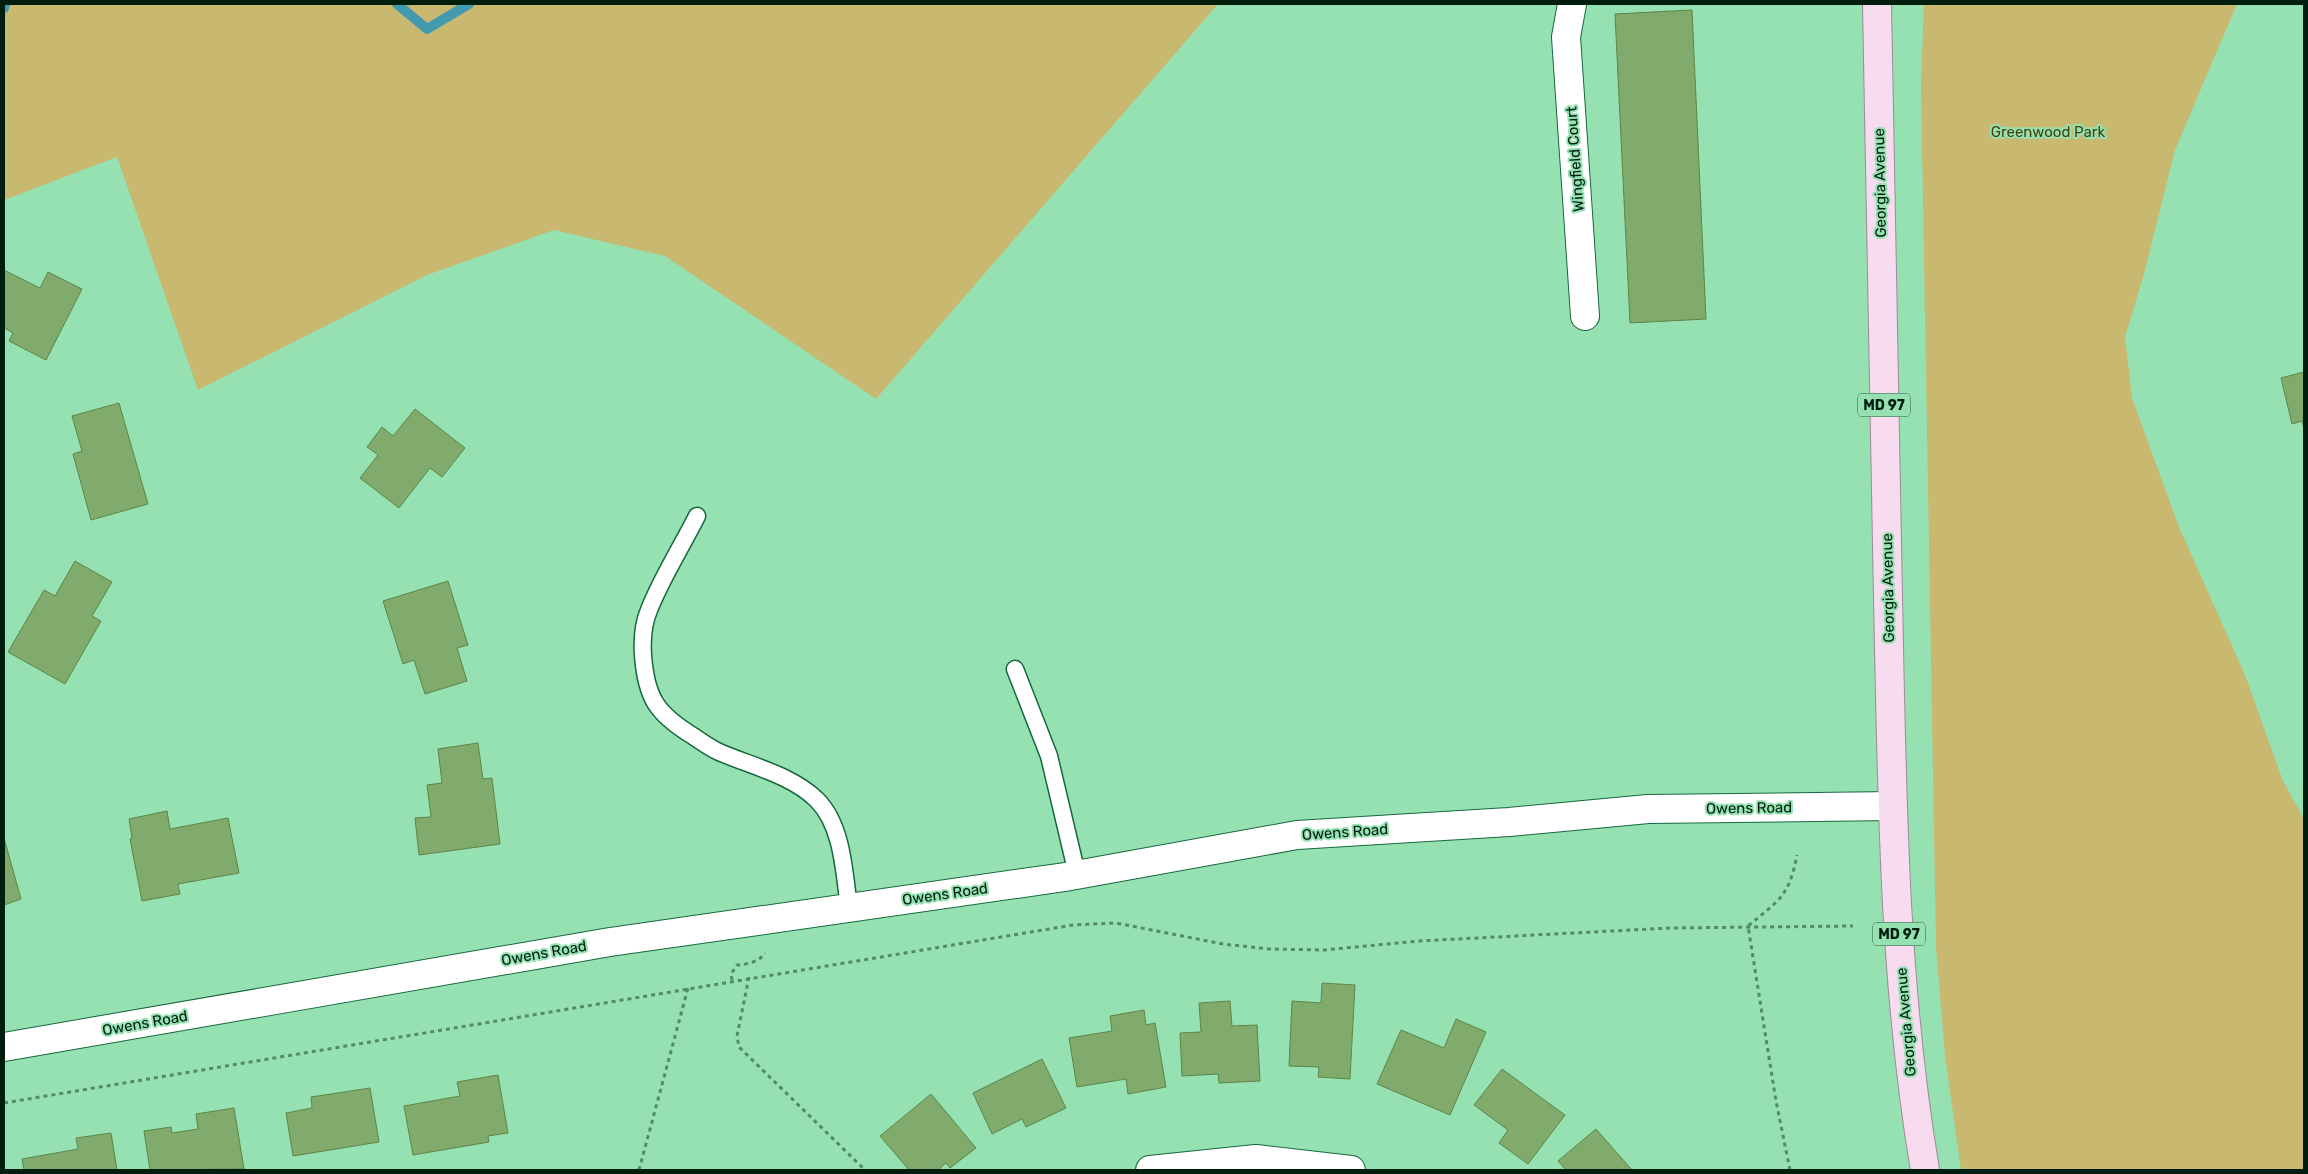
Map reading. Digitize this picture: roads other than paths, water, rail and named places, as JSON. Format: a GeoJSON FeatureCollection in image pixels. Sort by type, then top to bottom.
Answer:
{"type":"FeatureCollection","features":[{"type":"Feature","properties":{"kind":"main road","name":"Georgia Avenue"},"geometry":{"type":"LineString","coordinates":[[1877,4],[1893,806],[1902,988],[1913,1099],[1925,1170]]}},
{"type":"Feature","properties":{"kind":"street","name":"Wingfield Court"},"geometry":{"type":"LineString","coordinates":[[1572,4],[1566,36],[1585,316]]}},
{"type":"Feature","properties":{"kind":"street","name":"Owens Road"},"geometry":{"type":"LineString","coordinates":[[4,1047],[610,942],[1077,874],[1297,835],[1509,822],[1648,809],[1893,806]]}},
{"type":"Feature","properties":{"kind":"street"},"geometry":{"type":"LineString","coordinates":[[1150,1170],[1256,1159],[1352,1170]]}},
{"type":"Feature","properties":{"kind":"lane"},"geometry":{"type":"LineString","coordinates":[[697,516],[648,611],[642,640],[644,675],[652,699],[671,723],[718,751],[798,786],[817,801],[832,823],[839,848],[849,907]]}},
{"type":"Feature","properties":{"kind":"lane"},"geometry":{"type":"LineString","coordinates":[[1014,669],[1048,756],[1077,874]]}},
{"type":"Feature","properties":{"kind":"waterway"},"geometry":{"type":"LineString","coordinates":[[4,8],[5,4]]}},
{"type":"Feature","properties":{"kind":"waterway"},"geometry":{"type":"LineString","coordinates":[[397,4],[427,29],[469,4]]}},
{"type":"Feature","properties":{"kind":"park label","name":"Greenwood Park"},"geometry":{"type":"Point","coordinates":[2048,132]}}]}
